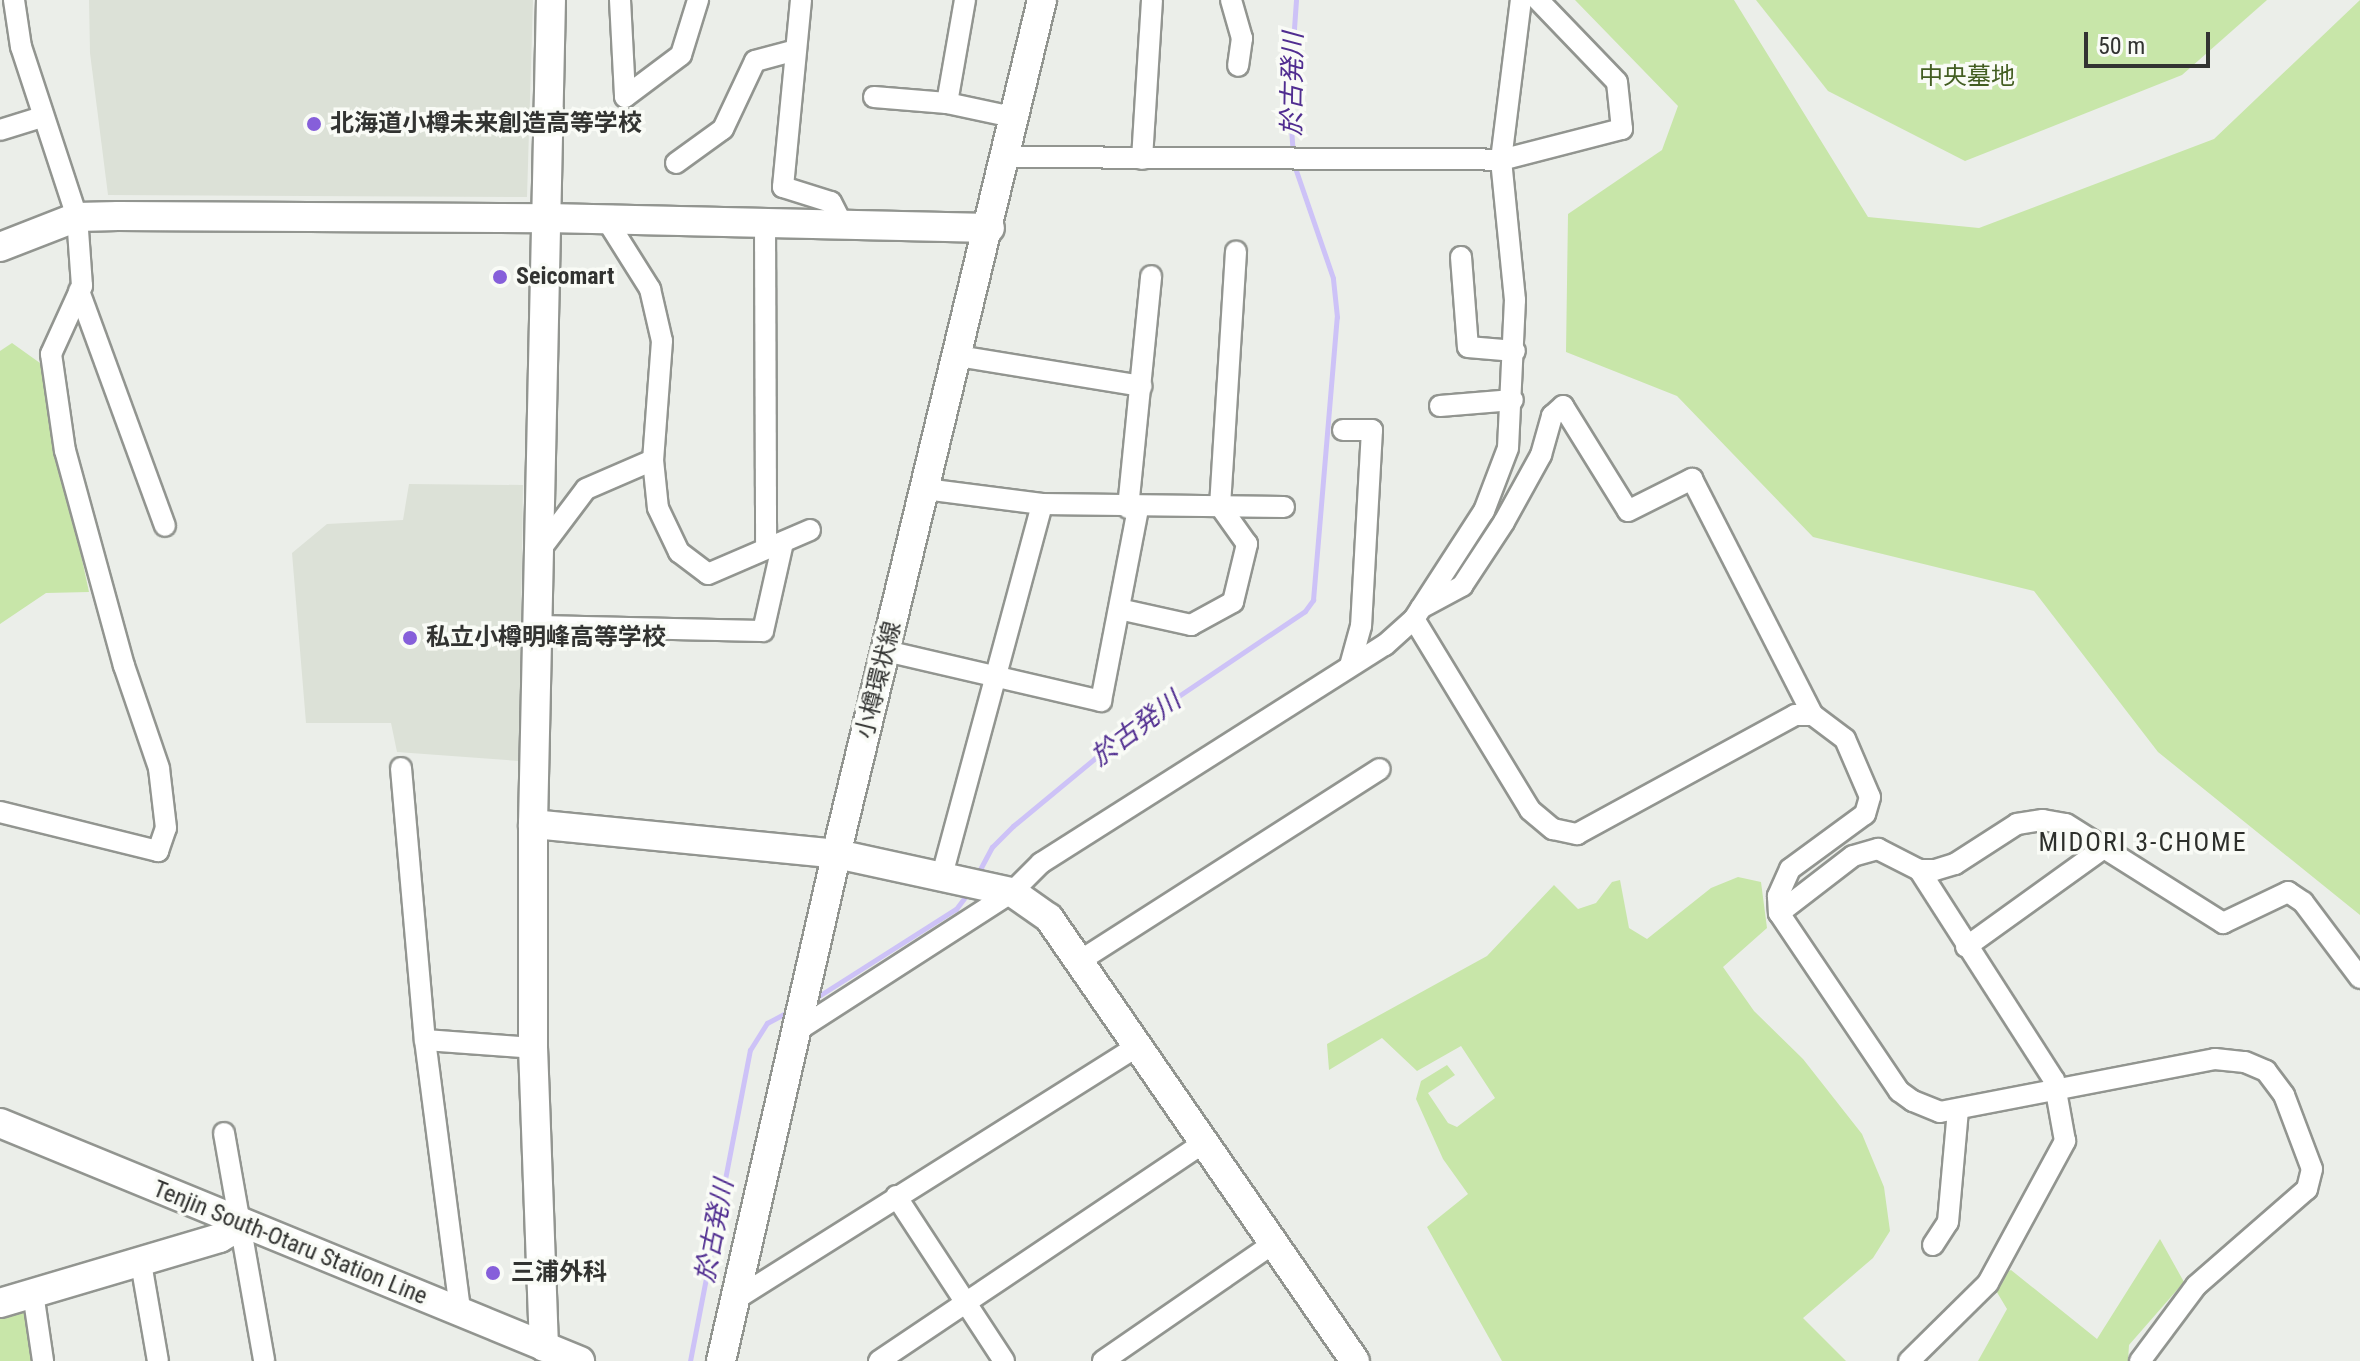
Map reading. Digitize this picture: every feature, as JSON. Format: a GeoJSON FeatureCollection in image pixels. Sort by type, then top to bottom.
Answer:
{"type":"FeatureCollection","features":[{"type":"Feature","properties":{"kind":"street"},"geometry":{"type":"LineString","coordinates":[[14,0],[42,117],[77,217],[79,291],[165,526]]}},
{"type":"Feature","properties":{"kind":"street"},"geometry":{"type":"LineString","coordinates":[[544,1347],[533,1048],[533,824],[551,0]]}},
{"type":"Feature","properties":{"kind":"street"},"geometry":{"type":"LineString","coordinates":[[620,0],[625,97],[681,55],[698,0]]}},
{"type":"Feature","properties":{"kind":"street"},"geometry":{"type":"LineString","coordinates":[[801,0],[783,187],[831,202],[842,224]]}},
{"type":"Feature","properties":{"kind":"street"},"geometry":{"type":"LineString","coordinates":[[947,103],[965,0]]}},
{"type":"Feature","properties":{"kind":"street"},"geometry":{"type":"LineString","coordinates":[[1142,159],[1152,0]]}},
{"type":"Feature","properties":{"kind":"street"},"geometry":{"type":"LineString","coordinates":[[1231,0],[1242,38],[1238,66]]}},
{"type":"Feature","properties":{"kind":"street"},"geometry":{"type":"LineString","coordinates":[[1415,614],[1484,511],[1508,448],[1515,351],[1512,241],[1501,160],[1521,0]]}},
{"type":"Feature","properties":{"kind":"street"},"geometry":{"type":"LineString","coordinates":[[1005,157],[1501,160],[1622,129],[1617,82],[1538,0]]}},
{"type":"Feature","properties":{"kind":"street","name":"小樽環状線"},"geometry":{"type":"LineString","coordinates":[[721,1361],[837,854],[990,228],[1039,1]]}},
{"type":"Feature","properties":{"kind":"street"},"geometry":{"type":"LineString","coordinates":[[676,163],[723,129],[755,61],[796,50]]}},
{"type":"Feature","properties":{"kind":"street"},"geometry":{"type":"LineString","coordinates":[[874,97],[947,103],[1013,117]]}},
{"type":"Feature","properties":{"kind":"street"},"geometry":{"type":"LineString","coordinates":[[0,130],[42,117]]}},
{"type":"Feature","properties":{"kind":"street"},"geometry":{"type":"LineString","coordinates":[[0,247],[77,217],[547,218],[990,228]]}},
{"type":"Feature","properties":{"kind":"street"},"geometry":{"type":"LineString","coordinates":[[606,219],[650,289],[662,341],[653,460],[658,508],[679,552],[694,568],[708,574],[810,530]]}},
{"type":"Feature","properties":{"kind":"street"},"geometry":{"type":"LineString","coordinates":[[539,626],[763,631],[774,545],[765,224]]}},
{"type":"Feature","properties":{"kind":"street"},"geometry":{"type":"LineString","coordinates":[[1119,609],[1191,625],[1233,602],[1247,544],[1220,506],[1236,252]]}},
{"type":"Feature","properties":{"kind":"street"},"geometry":{"type":"LineString","coordinates":[[1461,257],[1468,347],[1515,351]]}},
{"type":"Feature","properties":{"kind":"street"},"geometry":{"type":"LineString","coordinates":[[886,651],[1101,701],[1119,609],[1133,508],[1151,276]]}},
{"type":"Feature","properties":{"kind":"street"},"geometry":{"type":"LineString","coordinates":[[0,812],[158,851],[166,828],[159,768],[124,666],[56,402],[51,354],[79,291]]}},
{"type":"Feature","properties":{"kind":"street"},"geometry":{"type":"LineString","coordinates":[[958,356],[1142,386]]}},
{"type":"Feature","properties":{"kind":"street"},"geometry":{"type":"LineString","coordinates":[[1440,406],[1513,400]]}},
{"type":"Feature","properties":{"kind":"street"},"geometry":{"type":"LineString","coordinates":[[802,1012],[979,886],[1041,863],[1350,666],[1415,614],[1462,586],[1504,522],[1541,455],[1552,416],[1563,406],[1628,511],[1692,479],[1813,715],[1845,739],[1870,797],[1865,814],[1790,869],[1778,896],[1779,913],[1899,1091],[1940,1112],[2215,1059],[2245,1062],[2266,1071],[2284,1095],[2312,1169],[2307,1189],[2196,1286],[2140,1361]]}},
{"type":"Feature","properties":{"kind":"street"},"geometry":{"type":"LineString","coordinates":[[1343,430],[1372,430],[1361,626],[1350,666]]}},
{"type":"Feature","properties":{"kind":"street"},"geometry":{"type":"LineString","coordinates":[[540,550],[586,489],[653,460]]}},
{"type":"Feature","properties":{"kind":"street"},"geometry":{"type":"LineString","coordinates":[[925,489],[1042,504],[1133,508],[1284,507]]}},
{"type":"Feature","properties":{"kind":"street"},"geometry":{"type":"LineString","coordinates":[[979,886],[995,677],[1042,504]]}},
{"type":"Feature","properties":{"kind":"street"},"geometry":{"type":"LineString","coordinates":[[1415,614],[1530,810],[1553,829],[1577,834],[1779,721],[1813,715]]}},
{"type":"Feature","properties":{"kind":"street"},"geometry":{"type":"LineString","coordinates":[[401,768],[425,1040],[460,1311]]}},
{"type":"Feature","properties":{"kind":"street"},"geometry":{"type":"LineString","coordinates":[[1078,962],[1380,769]]}},
{"type":"Feature","properties":{"kind":"street"},"geometry":{"type":"LineString","coordinates":[[1919,870],[1955,864],[2017,824],[2043,820],[2066,824],[2223,923],[2288,892],[2303,902],[2360,978]]}},
{"type":"Feature","properties":{"kind":"street"},"geometry":{"type":"LineString","coordinates":[[533,824],[837,854],[979,886],[1049,918],[1135,1048],[1205,1142],[1354,1361]]}},
{"type":"Feature","properties":{"kind":"street"},"geometry":{"type":"LineString","coordinates":[[1966,947],[2105,847]]}},
{"type":"Feature","properties":{"kind":"street"},"geometry":{"type":"LineString","coordinates":[[1779,913],[1853,856],[1878,849],[1919,870],[2059,1091],[2065,1141],[2057,1161],[1988,1283],[1909,1361]]}},
{"type":"Feature","properties":{"kind":"street"},"geometry":{"type":"LineString","coordinates":[[425,1040],[533,1048]]}},
{"type":"Feature","properties":{"kind":"street"},"geometry":{"type":"LineString","coordinates":[[736,1299],[1135,1048]]}},
{"type":"Feature","properties":{"kind":"street"},"geometry":{"type":"LineString","coordinates":[[1933,1245],[1948,1222],[1958,1109]]}},
{"type":"Feature","properties":{"kind":"street","name":"Tenjin South-Otaru Station Line"},"geometry":{"type":"LineString","coordinates":[[0,1123],[580,1361]]}},
{"type":"Feature","properties":{"kind":"street"},"geometry":{"type":"LineString","coordinates":[[224,1133],[264,1361]]}},
{"type":"Feature","properties":{"kind":"street"},"geometry":{"type":"LineString","coordinates":[[879,1361],[1205,1142]]}},
{"type":"Feature","properties":{"kind":"street"},"geometry":{"type":"LineString","coordinates":[[896,1196],[1004,1361]]}},
{"type":"Feature","properties":{"kind":"street"},"geometry":{"type":"LineString","coordinates":[[0,1303],[220,1238],[242,1224]]}},
{"type":"Feature","properties":{"kind":"street"},"geometry":{"type":"LineString","coordinates":[[1103,1361],[1274,1243]]}},
{"type":"Feature","properties":{"kind":"street"},"geometry":{"type":"LineString","coordinates":[[141,1263],[158,1361]]}},
{"type":"Feature","properties":{"kind":"street"},"geometry":{"type":"LineString","coordinates":[[33,1293],[43,1361]]}},
{"type":"Feature","properties":{"kind":"shaded area","name":"北海道小樽未来創造高等学校"},"geometry":{"type":"Polygon","coordinates":[[[89,0],[533,0],[527,197],[108,195],[90,53],[89,0]]]}},
{"type":"Feature","properties":{"kind":"shaded area","name":"私立小樽明峰高等学校"},"geometry":{"type":"Polygon","coordinates":[[[409,484],[523,485],[519,761],[397,752],[391,723],[306,723],[292,553],[327,524],[403,520],[409,484]]]}},
{"type":"Feature","properties":{"kind":"green space"},"geometry":{"type":"Polygon","coordinates":[[[1575,0],[1734,0],[1868,217],[1979,228],[2214,139],[2360,0],[2360,915],[2158,752],[2034,591],[1813,537],[1677,396],[1566,352],[1568,214],[1662,150],[1678,106],[1575,0]]]}},
{"type":"Feature","properties":{"kind":"green space","name":"中央墓地"},"geometry":{"type":"Polygon","coordinates":[[[1756,0],[2267,0],[2182,75],[1965,161],[1828,91],[1756,0]]]}},
{"type":"Feature","properties":{"kind":"green space"},"geometry":{"type":"Polygon","coordinates":[[[12,343],[40,363],[89,592],[46,593],[0,624],[0,351],[12,343]]]}},
{"type":"Feature","properties":{"kind":"green space"},"geometry":{"type":"Polygon","coordinates":[[[1738,877],[1761,882],[1767,928],[1723,967],[1754,1011],[1803,1059],[1862,1134],[1884,1187],[1890,1231],[1873,1258],[1803,1318],[1846,1361],[1502,1361],[1427,1227],[1468,1194],[1443,1159],[1416,1099],[1421,1081],[1447,1065],[1455,1075],[1428,1093],[1448,1123],[1457,1127],[1495,1098],[1461,1046],[1417,1071],[1382,1038],[1329,1070],[1327,1044],[1487,956],[1554,885],[1578,909],[1596,903],[1612,882],[1620,880],[1629,928],[1647,939],[1711,888],[1738,877]]]}},
{"type":"Feature","properties":{"kind":"green space"},"geometry":{"type":"Polygon","coordinates":[[[2160,1239],[2184,1282],[2129,1345],[2128,1361],[1978,1361],[2007,1309],[1995,1289],[1999,1275],[2011,1270],[2097,1339],[2160,1239]]]}},
{"type":"Feature","properties":{"kind":"green space"},"geometry":{"type":"Polygon","coordinates":[[[33,1293],[42,1361],[0,1361],[0,1304],[33,1293]]]}},
{"type":"Feature","properties":{"kind":"waterway","name":"於古発川"},"geometry":{"type":"LineString","coordinates":[[1293,155],[1289,100],[1296,0]]}},
{"type":"Feature","properties":{"kind":"waterway","name":"於古発川"},"geometry":{"type":"LineString","coordinates":[[977,875],[992,847],[1013,826],[1134,726],[1305,611],[1313,600],[1337,317],[1333,278],[1294,165]]}},
{"type":"Feature","properties":{"kind":"waterway","name":"於古発川"},"geometry":{"type":"LineString","coordinates":[[814,999],[956,909],[969,892]]}},
{"type":"Feature","properties":{"kind":"waterway","name":"於古発川"},"geometry":{"type":"LineString","coordinates":[[690,1361],[750,1050],[767,1023],[791,1010]]}},
{"type":"Feature","properties":{"kind":"place","name":"北海道小樽未来創造高等学校"},"geometry":{"type":"Point","coordinates":[314,124]}},
{"type":"Feature","properties":{"kind":"place","name":"Seicomart"},"geometry":{"type":"Point","coordinates":[500,277]}},
{"type":"Feature","properties":{"kind":"place","name":"私立小樽明峰高等学校"},"geometry":{"type":"Point","coordinates":[410,638]}},
{"type":"Feature","properties":{"kind":"place","name":"三浦外科"},"geometry":{"type":"Point","coordinates":[493,1273]}},
{"type":"Feature","properties":{"kind":"district","name":"MIDORI 3-CHOME"},"geometry":{"type":"Point","coordinates":[2143,843]}}]}
